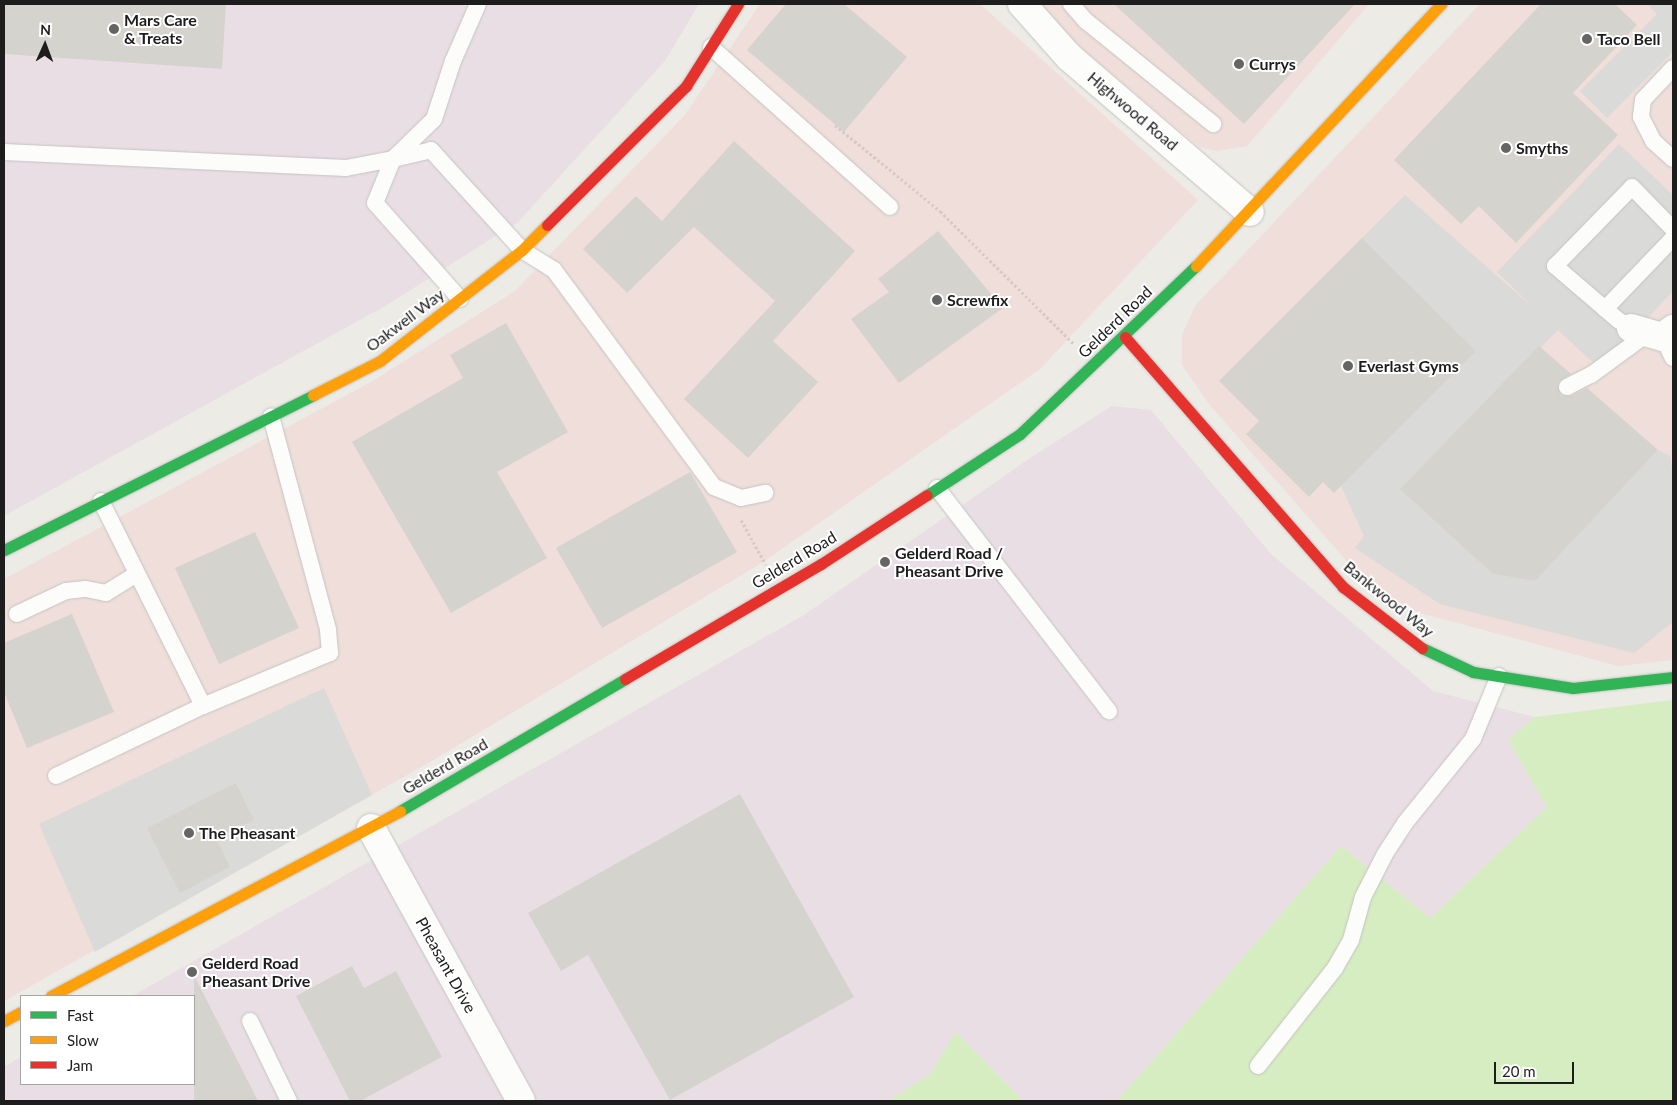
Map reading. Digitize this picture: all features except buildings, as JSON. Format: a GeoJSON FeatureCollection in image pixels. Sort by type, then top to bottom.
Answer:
{"type":"FeatureCollection","features":[{"type":"Feature","properties":{"kind":"main road","name":"Oakwell Way"},"geometry":{"type":"LineString","coordinates":[[4,550],[380,361],[522,250],[686,86],[738,4]]}},
{"type":"Feature","properties":{"kind":"main road","name":"Gelderd Road"},"geometry":{"type":"LineString","coordinates":[[53,995],[371,828],[779,588],[1020,434],[1125,337],[1250,212],[1441,4]]}},
{"type":"Feature","properties":{"kind":"main road","name":"Bankwood Way"},"geometry":{"type":"LineString","coordinates":[[1125,337],[1343,587],[1426,651],[1473,672],[1573,688],[1673,678]]}},
{"type":"Feature","properties":{"kind":"main road"},"geometry":{"type":"LineString","coordinates":[[4,1021],[20,1013]]}},
{"type":"Feature","properties":{"kind":"street","name":"Highwood Road"},"geometry":{"type":"LineString","coordinates":[[1022,4],[1069,57],[1250,212]]}},
{"type":"Feature","properties":{"kind":"street","name":"Pheasant Drive"},"geometry":{"type":"LineString","coordinates":[[371,828],[520,1101]]}},
{"type":"Feature","properties":{"kind":"lane"},"geometry":{"type":"LineString","coordinates":[[460,299],[375,203],[393,159],[434,118],[453,61],[478,4]]}},
{"type":"Feature","properties":{"kind":"lane"},"geometry":{"type":"LineString","coordinates":[[1071,4],[1086,21],[1213,124]]}},
{"type":"Feature","properties":{"kind":"lane"},"geometry":{"type":"LineString","coordinates":[[710,47],[890,207]]}},
{"type":"Feature","properties":{"kind":"lane"},"geometry":{"type":"LineString","coordinates":[[1673,68],[1643,100],[1640,117],[1653,141],[1673,159]]}},
{"type":"Feature","properties":{"kind":"lane"},"geometry":{"type":"LineString","coordinates":[[4,152],[346,168],[431,150],[522,250],[554,270],[714,487],[741,498],[765,493]]}},
{"type":"Feature","properties":{"kind":"lane"},"geometry":{"type":"LineString","coordinates":[[1658,337],[1605,309],[1555,266],[1632,187],[1673,229]]}},
{"type":"Feature","properties":{"kind":"lane"},"geometry":{"type":"LineString","coordinates":[[1605,309],[1673,238]]}},
{"type":"Feature","properties":{"kind":"lane"},"geometry":{"type":"LineString","coordinates":[[1567,387],[1658,337]]}},
{"type":"Feature","properties":{"kind":"lane"},"geometry":{"type":"LineString","coordinates":[[56,776],[203,706],[330,653],[328,630],[271,416]]}},
{"type":"Feature","properties":{"kind":"lane"},"geometry":{"type":"LineString","coordinates":[[937,488],[1109,711]]}},
{"type":"Feature","properties":{"kind":"lane"},"geometry":{"type":"LineString","coordinates":[[101,501],[203,706]]}},
{"type":"Feature","properties":{"kind":"lane"},"geometry":{"type":"LineString","coordinates":[[17,614],[66,591],[86,589],[106,593],[137,574]]}},
{"type":"Feature","properties":{"kind":"lane"},"geometry":{"type":"LineString","coordinates":[[1258,1066],[1335,968],[1351,940],[1363,897],[1385,854],[1405,823],[1473,739],[1498,676]]}},
{"type":"Feature","properties":{"kind":"lane"},"geometry":{"type":"LineString","coordinates":[[250,1021],[289,1101]]}},
{"type":"Feature","properties":{"kind":"path"},"geometry":{"type":"LineString","coordinates":[[833,124],[940,211],[1095,365]]}},
{"type":"Feature","properties":{"kind":"path"},"geometry":{"type":"LineString","coordinates":[[724,491],[779,588]]}},
{"type":"Feature","properties":{"kind":"shaded area"},"geometry":{"type":"Polygon","coordinates":[[[4,4],[699,4],[665,61],[518,222],[387,305],[4,516],[4,4]]]}},
{"type":"Feature","properties":{"kind":"shaded area"},"geometry":{"type":"Polygon","coordinates":[[[760,4],[980,4],[1198,200],[1040,369],[763,562],[425,765],[4,1001],[4,579],[371,382],[515,291],[684,116],[760,4]]]}},
{"type":"Feature","properties":{"kind":"shaded area"},"geometry":{"type":"Polygon","coordinates":[[[1037,4],[1369,4],[1247,146],[1216,151],[1200,147],[1182,133],[1059,29],[1037,4]]]}},
{"type":"Feature","properties":{"kind":"shaded area"},"geometry":{"type":"Polygon","coordinates":[[[1480,4],[1673,4],[1673,660],[1618,666],[1420,613],[1372,590],[1209,404],[1182,365],[1182,335],[1195,306],[1480,4]]]}},
{"type":"Feature","properties":{"kind":"shaded area"},"geometry":{"type":"Polygon","coordinates":[[[1647,4],[1673,4],[1673,52],[1607,118],[1580,91],[1657,14],[1647,4]]]}},
{"type":"Feature","properties":{"kind":"shaded area"},"geometry":{"type":"Polygon","coordinates":[[[1619,144],[1673,195],[1673,291],[1600,369],[1558,330],[1401,489],[1493,574],[1535,581],[1658,450],[1670,456],[1673,477],[1673,622],[1634,653],[1440,604],[1355,548],[1364,536],[1341,486],[1476,351],[1362,238],[1405,195],[1537,311],[1497,272],[1619,144]]]}},
{"type":"Feature","properties":{"kind":"shaded area"},"geometry":{"type":"Polygon","coordinates":[[[1112,406],[1151,410],[1271,554],[1433,691],[1535,717],[1508,740],[1547,807],[1430,918],[1341,846],[1117,1101],[1023,1101],[956,1032],[930,1074],[888,1101],[4,1101],[4,1067],[20,1058],[20,1085],[195,1085],[195,995],[134,995],[804,615],[1033,456],[1112,406]]]}},
{"type":"Feature","properties":{"kind":"shaded area"},"geometry":{"type":"Polygon","coordinates":[[[324,688],[372,795],[95,952],[39,824],[324,688]],[[236,783],[148,828],[180,892],[230,867],[216,838],[254,820],[236,783]]]}},
{"type":"Feature","properties":{"kind":"green space"},"geometry":{"type":"Polygon","coordinates":[[[1673,700],[1673,1101],[1117,1101],[1341,846],[1430,918],[1547,807],[1508,740],[1535,717],[1673,700]]]}},
{"type":"Feature","properties":{"kind":"green space"},"geometry":{"type":"Polygon","coordinates":[[[956,1032],[1023,1101],[888,1101],[930,1074],[956,1032]]]}},
{"type":"Feature","properties":{"kind":"traffic: fast"},"geometry":{"type":"LineString","coordinates":[[927,495],[1020,434],[1196,266]]}},
{"type":"Feature","properties":{"kind":"traffic: fast"},"geometry":{"type":"LineString","coordinates":[[4,550],[313,395]]}},
{"type":"Feature","properties":{"kind":"traffic: fast"},"geometry":{"type":"LineString","coordinates":[[1422,648],[1473,672],[1573,688],[1673,677]]}},
{"type":"Feature","properties":{"kind":"traffic: fast"},"geometry":{"type":"LineString","coordinates":[[400,811],[625,679]]}},
{"type":"Feature","properties":{"kind":"traffic: slow"},"geometry":{"type":"LineString","coordinates":[[1196,266],[1441,4]]}},
{"type":"Feature","properties":{"kind":"traffic: slow"},"geometry":{"type":"LineString","coordinates":[[313,395],[380,361],[522,250],[547,225]]}},
{"type":"Feature","properties":{"kind":"traffic: slow"},"geometry":{"type":"LineString","coordinates":[[53,995],[400,811]]}},
{"type":"Feature","properties":{"kind":"traffic: slow"},"geometry":{"type":"LineString","coordinates":[[4,1021],[20,1013]]}},
{"type":"Feature","properties":{"kind":"traffic: jam"},"geometry":{"type":"LineString","coordinates":[[547,225],[686,86],[738,4]]}},
{"type":"Feature","properties":{"kind":"traffic: jam"},"geometry":{"type":"LineString","coordinates":[[1125,337],[1343,587],[1422,648]]}},
{"type":"Feature","properties":{"kind":"traffic: jam"},"geometry":{"type":"LineString","coordinates":[[625,679],[821,564],[927,495]]}},
{"type":"Feature","properties":{"kind":"place","name":"Mars Care & Treats"},"geometry":{"type":"Point","coordinates":[114,29]}},
{"type":"Feature","properties":{"kind":"place","name":"Taco Bell"},"geometry":{"type":"Point","coordinates":[1587,39]}},
{"type":"Feature","properties":{"kind":"place","name":"Currys"},"geometry":{"type":"Point","coordinates":[1239,64]}},
{"type":"Feature","properties":{"kind":"place","name":"Smyths"},"geometry":{"type":"Point","coordinates":[1506,148]}},
{"type":"Feature","properties":{"kind":"place","name":"Screwfix"},"geometry":{"type":"Point","coordinates":[937,300]}},
{"type":"Feature","properties":{"kind":"place","name":"Everlast Gyms"},"geometry":{"type":"Point","coordinates":[1348,366]}},
{"type":"Feature","properties":{"kind":"place","name":"Gelderd Road / Pheasant Drive"},"geometry":{"type":"Point","coordinates":[885,562]}},
{"type":"Feature","properties":{"kind":"place","name":"The Pheasant"},"geometry":{"type":"Point","coordinates":[189,833]}},
{"type":"Feature","properties":{"kind":"place","name":"Gelderd Road Pheasant Drive"},"geometry":{"type":"Point","coordinates":[192,972]}}]}
